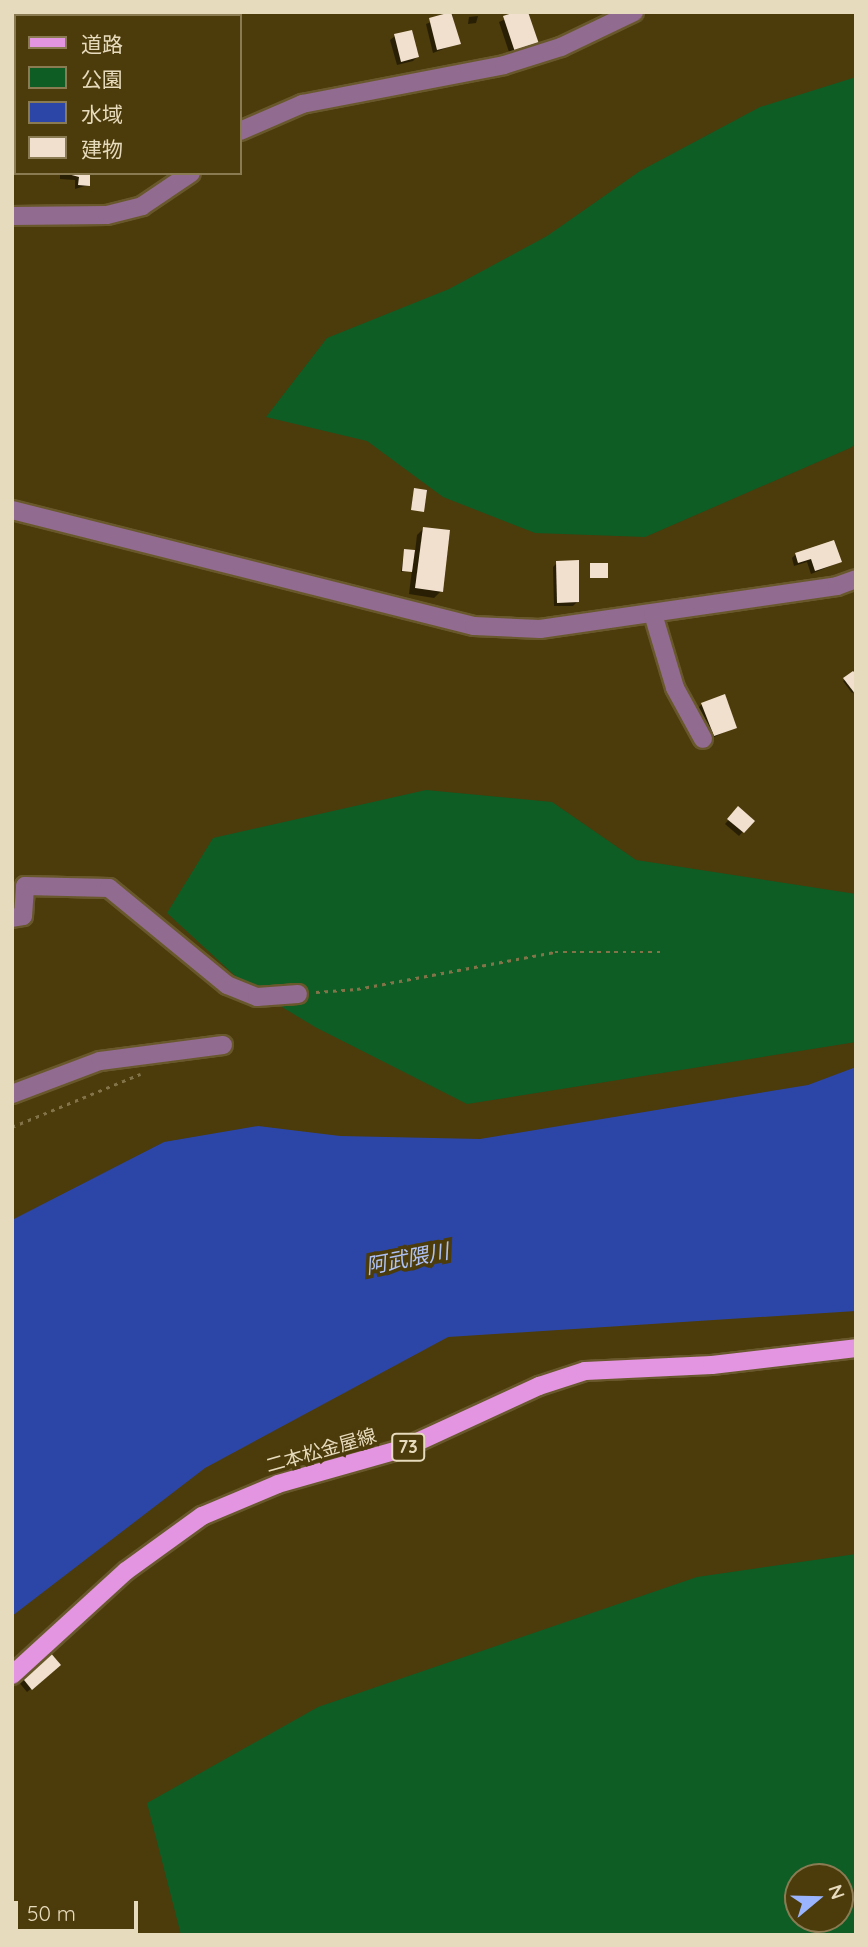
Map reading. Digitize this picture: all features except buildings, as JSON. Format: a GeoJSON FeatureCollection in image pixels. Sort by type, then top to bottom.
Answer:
{"type":"FeatureCollection","features":[{"type":"Feature","properties":{"kind":"main road","name":"二本松金屋線"},"geometry":{"type":"LineString","coordinates":[[12,1675],[126,1571],[202,1516],[278,1484],[402,1449],[539,1386],[585,1371],[712,1365],[856,1348]]}},
{"type":"Feature","properties":{"kind":"street"},"geometry":{"type":"LineString","coordinates":[[242,130],[302,104],[504,65],[561,47],[634,12]]}},
{"type":"Feature","properties":{"kind":"street"},"geometry":{"type":"LineString","coordinates":[[12,215],[107,215],[142,206],[188,175]]}},
{"type":"Feature","properties":{"kind":"street"},"geometry":{"type":"LineString","coordinates":[[12,510],[474,626],[540,629],[837,586],[856,579]]}},
{"type":"Feature","properties":{"kind":"street"},"geometry":{"type":"LineString","coordinates":[[653,614],[675,688],[704,739]]}},
{"type":"Feature","properties":{"kind":"street"},"geometry":{"type":"LineString","coordinates":[[12,918],[23,916],[25,886],[109,888],[227,985],[257,997],[298,994]]}},
{"type":"Feature","properties":{"kind":"street"},"geometry":{"type":"LineString","coordinates":[[12,1094],[100,1061],[223,1045]]}},
{"type":"Feature","properties":{"kind":"path"},"geometry":{"type":"LineString","coordinates":[[298,994],[357,989],[555,952],[663,952]]}},
{"type":"Feature","properties":{"kind":"path"},"geometry":{"type":"LineString","coordinates":[[12,1127],[142,1074]]}},
{"type":"Feature","properties":{"kind":"green space"},"geometry":{"type":"Polygon","coordinates":[[[856,77],[856,444],[850,448],[645,537],[535,533],[443,497],[367,441],[266,417],[327,338],[449,289],[547,236],[640,171],[760,107],[856,77]]]}},
{"type":"Feature","properties":{"kind":"green space"},"geometry":{"type":"Polygon","coordinates":[[[426,790],[552,802],[636,860],[856,894],[856,1042],[467,1104],[315,1027],[244,984],[167,913],[213,838],[426,790]]]}},
{"type":"Feature","properties":{"kind":"green space"},"geometry":{"type":"Polygon","coordinates":[[[856,1554],[856,1935],[181,1935],[147,1803],[318,1707],[697,1577],[856,1554]]]}},
{"type":"Feature","properties":{"kind":"water","name":"阿武隈川"},"geometry":{"type":"Polygon","coordinates":[[[856,1067],[856,1311],[448,1337],[205,1468],[12,1616],[12,1220],[164,1142],[258,1126],[340,1136],[480,1139],[808,1085],[856,1067]]]}}]}
